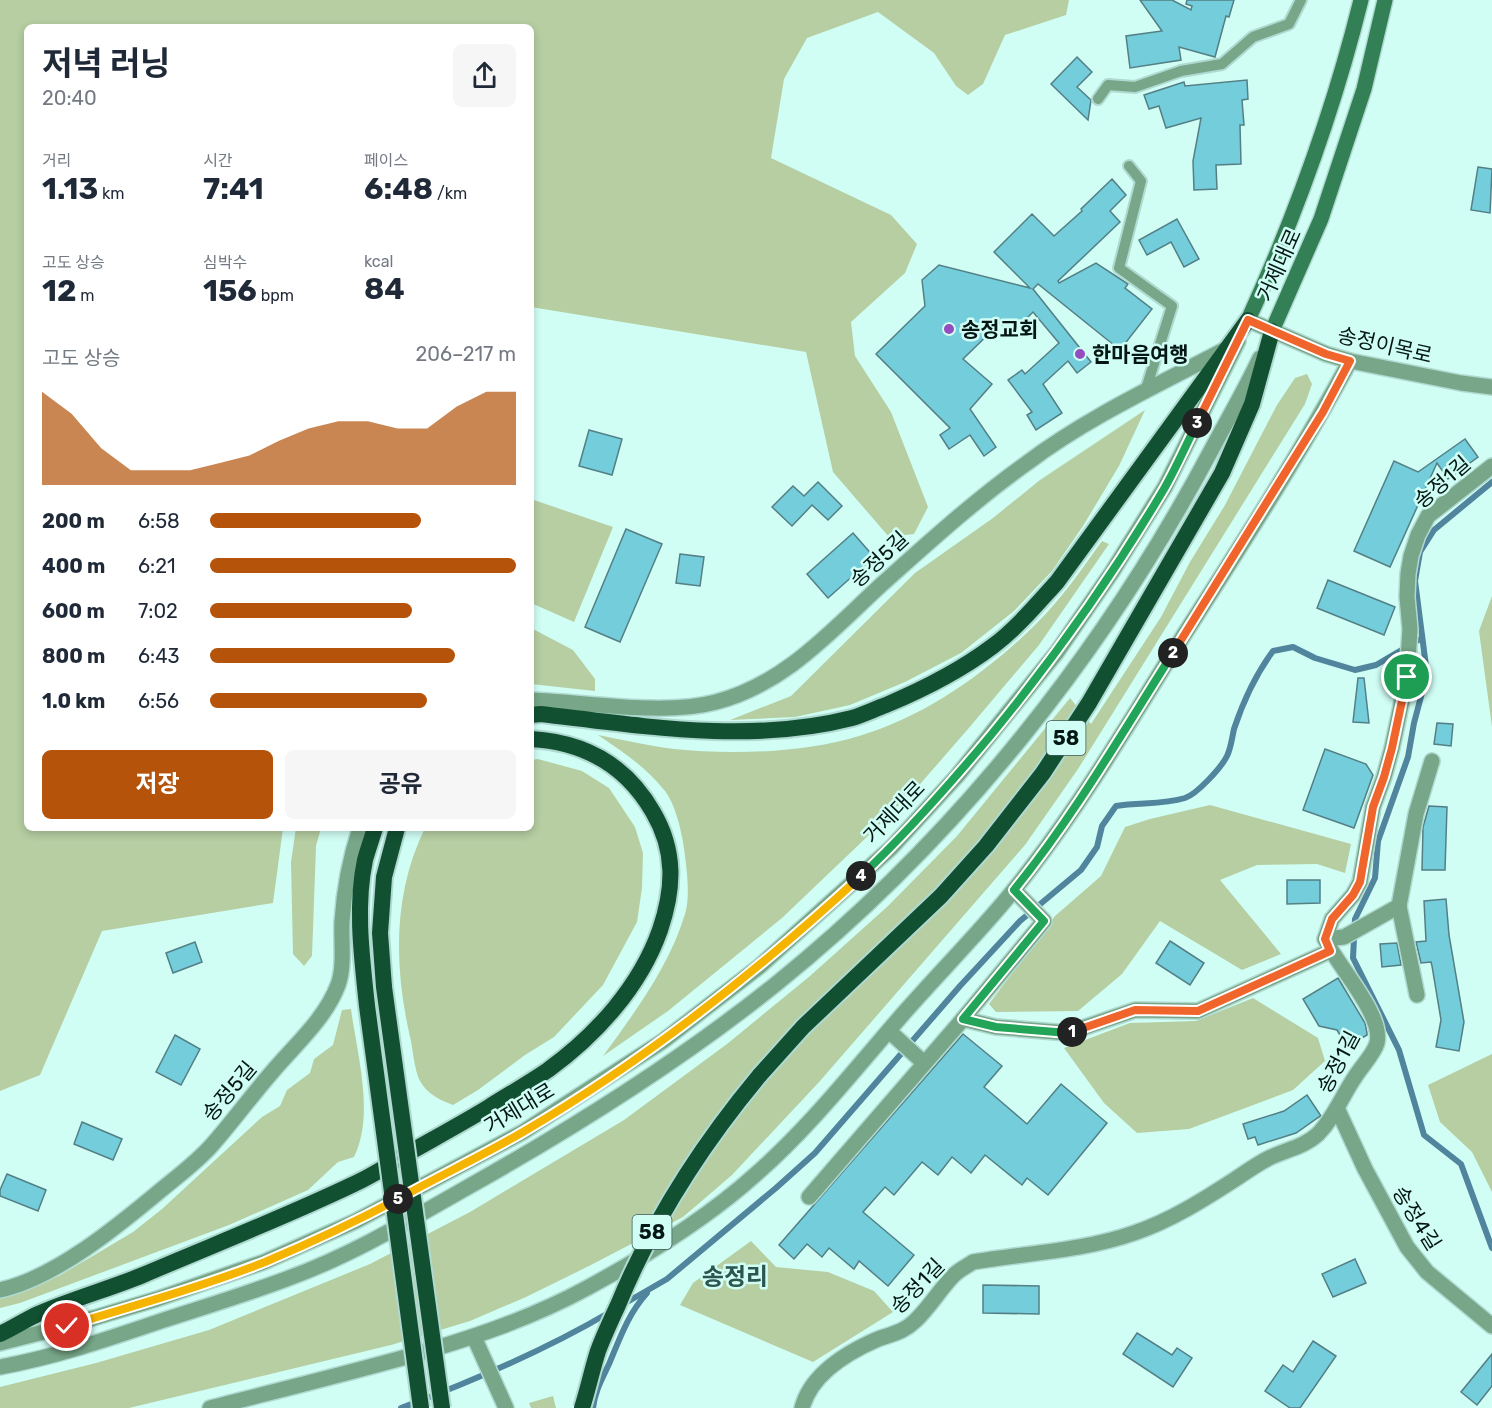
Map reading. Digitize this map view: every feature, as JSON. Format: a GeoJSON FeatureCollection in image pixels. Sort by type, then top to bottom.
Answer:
{"type":"FeatureCollection","features":[{"type":"Feature","properties":{"kind":"highway"},"geometry":{"type":"LineString","coordinates":[[534,715],[643,726],[742,732],[796,728],[853,717],[909,695],[958,671],[995,644],[1032,610],[1057,582],[1248,320]]}},
{"type":"Feature","properties":{"kind":"highway","name":"58"},"geometry":{"type":"LineString","coordinates":[[582,1408],[599,1349],[631,1272],[664,1208],[694,1160],[723,1120],[803,1027],[941,896],[986,846],[1043,773],[1089,703],[1222,473],[1252,404],[1272,331]]}},
{"type":"Feature","properties":{"kind":"highway"},"geometry":{"type":"LineString","coordinates":[[0,1334],[39,1314],[132,1279],[356,1184],[548,1070],[597,1029],[627,993],[658,936],[669,901],[672,881],[668,849],[658,820],[643,794],[625,775],[602,757],[548,740],[534,739]]}},
{"type":"Feature","properties":{"kind":"highway"},"geometry":{"type":"LineString","coordinates":[[374,831],[365,860],[361,896],[362,953],[367,1006],[421,1408]]}},
{"type":"Feature","properties":{"kind":"highway"},"geometry":{"type":"LineString","coordinates":[[396,831],[384,877],[380,933],[384,987],[442,1408]]}},
{"type":"Feature","properties":{"kind":"main road","name":"거제대로"},"geometry":{"type":"LineString","coordinates":[[1272,331],[1322,219],[1365,89],[1385,0]]}},
{"type":"Feature","properties":{"kind":"main road","name":"거제대로"},"geometry":{"type":"LineString","coordinates":[[1248,320],[1276,259],[1340,78],[1358,2]]}},
{"type":"Feature","properties":{"kind":"street","name":"송정이목로"},"geometry":{"type":"LineString","coordinates":[[1248,320],[1350,361],[1492,387]]}},
{"type":"Feature","properties":{"kind":"street","name":"거제대로"},"geometry":{"type":"LineString","coordinates":[[0,1343],[67,1326],[200,1284],[264,1262],[356,1221],[523,1132],[663,1041],[760,966],[891,848],[957,776],[1057,652],[1112,572],[1165,487],[1248,320]]}},
{"type":"Feature","properties":{"kind":"street","name":"거제대로"},"geometry":{"type":"LineString","coordinates":[[0,1367],[87,1346],[291,1278],[375,1239],[535,1149],[614,1100],[677,1058],[776,984],[836,933],[921,850],[972,794],[1077,667],[1131,589],[1187,496],[1257,365],[1272,331]]}},
{"type":"Feature","properties":{"kind":"street","name":"송정5길"},"geometry":{"type":"LineString","coordinates":[[534,700],[635,707],[682,707],[716,703],[766,682],[800,660],[937,534],[1018,469],[1067,435],[1228,348]]}},
{"type":"Feature","properties":{"kind":"street"},"geometry":{"type":"LineString","coordinates":[[210,1408],[359,1370],[474,1337],[542,1310],[587,1288],[674,1237],[714,1210],[790,1143],[981,929],[1070,816],[1311,431],[1350,361]]}},
{"type":"Feature","properties":{"kind":"street","name":"송정1길"},"geometry":{"type":"LineString","coordinates":[[802,1408],[806,1395],[825,1372],[862,1347],[899,1333],[914,1322],[930,1306],[954,1274],[973,1262],[1104,1241],[1133,1234],[1157,1224],[1181,1212],[1270,1157],[1292,1150],[1317,1135],[1337,1108],[1344,1092],[1377,1043],[1377,1034],[1369,1010],[1327,945],[1332,919],[1353,895],[1360,882],[1373,807],[1384,777],[1401,706],[1407,677],[1410,629],[1407,597],[1408,574],[1418,535],[1428,516],[1492,466]]}},
{"type":"Feature","properties":{"kind":"street"},"geometry":{"type":"LineString","coordinates":[[1417,995],[1399,906],[1416,814],[1432,761]]}},
{"type":"Feature","properties":{"kind":"street","name":"송정5길"},"geometry":{"type":"LineString","coordinates":[[0,1290],[48,1272],[98,1240],[175,1179],[211,1146],[274,1070],[318,1022],[339,982],[346,890],[352,850],[359,831]]}},
{"type":"Feature","properties":{"kind":"street"},"geometry":{"type":"LineString","coordinates":[[809,1197],[963,1019],[1044,921],[1014,890]]}},
{"type":"Feature","properties":{"kind":"street"},"geometry":{"type":"LineString","coordinates":[[963,1019],[996,1027],[1068,1033],[1135,1010],[1198,1011],[1344,937],[1399,906]]}},
{"type":"Feature","properties":{"kind":"street"},"geometry":{"type":"LineString","coordinates":[[889,1031],[924,1063]]}},
{"type":"Feature","properties":{"kind":"street","name":"송정4길"},"geometry":{"type":"LineString","coordinates":[[1337,1108],[1365,1169],[1407,1247],[1427,1272],[1492,1326]]}},
{"type":"Feature","properties":{"kind":"street"},"geometry":{"type":"LineString","coordinates":[[474,1337],[506,1408]]}},
{"type":"Feature","properties":{"kind":"lane"},"geometry":{"type":"LineString","coordinates":[[1098,99],[1108,85],[1135,87],[1181,71],[1222,64],[1253,37],[1289,24],[1301,0]]}},
{"type":"Feature","properties":{"kind":"lane"},"geometry":{"type":"LineString","coordinates":[[1130,166],[1141,182],[1119,268],[1172,306],[1145,392]]}},
{"type":"Feature","properties":{"kind":"green space"},"geometry":{"type":"Polygon","coordinates":[[[0,0],[1069,0],[1066,15],[1005,35],[983,84],[968,95],[956,86],[934,53],[878,12],[807,38],[784,79],[771,158],[891,215],[917,244],[905,273],[851,322],[855,356],[891,412],[928,507],[914,534],[889,537],[833,472],[806,352],[534,307],[534,24],[24,24],[24,831],[283,831],[273,903],[102,931],[40,1075],[0,1091],[0,0]]]}},
{"type":"Feature","properties":{"kind":"green space"},"geometry":{"type":"Polygon","coordinates":[[[1307,374],[1312,384],[1305,404],[1078,769],[1025,845],[820,1081],[732,1175],[683,1217],[526,1297],[470,1321],[391,1345],[129,1408],[0,1408],[0,1387],[96,1363],[209,1330],[370,1264],[470,1212],[624,1120],[727,1044],[810,976],[888,906],[957,836],[1070,698],[1091,724],[1161,617],[1190,562],[1225,505],[1277,405],[1295,378],[1307,374]]]}},
{"type":"Feature","properties":{"kind":"green space"},"geometry":{"type":"Polygon","coordinates":[[[1145,410],[1119,466],[1083,526],[1052,571],[1014,611],[961,653],[905,682],[850,705],[795,717],[730,720],[791,696],[915,573],[993,518],[1040,480],[1145,410]]]}},
{"type":"Feature","properties":{"kind":"green space"},"geometry":{"type":"Polygon","coordinates":[[[534,500],[613,527],[574,622],[534,604],[534,500]]]}},
{"type":"Feature","properties":{"kind":"green space"},"geometry":{"type":"Polygon","coordinates":[[[1102,541],[1109,544],[1039,645],[921,783],[782,918],[668,1011],[603,1056],[650,988],[670,952],[685,914],[688,888],[682,836],[669,796],[642,767],[598,735],[674,749],[743,752],[815,746],[884,728],[932,705],[977,675],[1018,641],[1055,604],[1102,541]]]}},
{"type":"Feature","properties":{"kind":"green space"},"geometry":{"type":"Polygon","coordinates":[[[1492,596],[1492,727],[1479,631],[1492,596]]]}},
{"type":"Feature","properties":{"kind":"green space"},"geometry":{"type":"Polygon","coordinates":[[[534,630],[573,650],[595,679],[595,691],[534,684],[534,630]]]}},
{"type":"Feature","properties":{"kind":"green space"},"geometry":{"type":"Polygon","coordinates":[[[534,760],[582,771],[609,788],[635,827],[643,853],[642,888],[637,922],[603,985],[554,1037],[453,1105],[426,1090],[415,1067],[405,1014],[399,960],[399,933],[406,880],[424,831],[534,831],[534,760]]]}},
{"type":"Feature","properties":{"kind":"green space"},"geometry":{"type":"Polygon","coordinates":[[[1210,805],[1351,844],[1345,873],[1317,864],[1257,865],[1220,880],[1281,954],[1242,970],[1160,921],[1122,974],[1078,1011],[996,1012],[989,1004],[1055,916],[1101,876],[1125,827],[1210,805]]]}},
{"type":"Feature","properties":{"kind":"green space"},"geometry":{"type":"Polygon","coordinates":[[[296,831],[320,831],[316,846],[312,956],[304,966],[293,954],[291,862],[296,831]]]}},
{"type":"Feature","properties":{"kind":"green space"},"geometry":{"type":"Polygon","coordinates":[[[1253,998],[1318,1038],[1325,1061],[1293,1090],[1189,1129],[1137,1133],[1104,1103],[1064,1048],[1130,1023],[1196,1021],[1253,998]]]}},
{"type":"Feature","properties":{"kind":"green space"},"geometry":{"type":"Polygon","coordinates":[[[351,1009],[364,1104],[360,1140],[354,1157],[338,1162],[308,1190],[229,1225],[20,1303],[0,1308],[0,1299],[59,1276],[133,1232],[162,1209],[262,1117],[280,1106],[287,1090],[310,1073],[314,1059],[333,1045],[342,1010],[351,1009]]]}},
{"type":"Feature","properties":{"kind":"green space"},"geometry":{"type":"Polygon","coordinates":[[[1492,1054],[1492,1192],[1472,1152],[1440,1122],[1428,1085],[1492,1054]]]}},
{"type":"Feature","properties":{"kind":"green space"},"geometry":{"type":"Polygon","coordinates":[[[751,1241],[776,1267],[828,1272],[874,1291],[893,1312],[813,1362],[680,1305],[693,1283],[751,1241]]]}},
{"type":"Feature","properties":{"kind":"green space"},"geometry":{"type":"Polygon","coordinates":[[[553,1396],[556,1408],[531,1408],[529,1403],[553,1396]]]}},
{"type":"Feature","properties":{"kind":"building"},"geometry":{"type":"Polygon","coordinates":[[[1140,0],[1172,0],[1191,10],[1192,6],[1186,4],[1187,0],[1234,0],[1229,17],[1226,16],[1215,57],[1179,47],[1181,60],[1130,68],[1126,36],[1162,31],[1140,0]]]}},
{"type":"Feature","properties":{"kind":"building"},"geometry":{"type":"Polygon","coordinates":[[[1077,57],[1092,72],[1077,87],[1091,100],[1088,120],[1051,84],[1077,57]]]}},
{"type":"Feature","properties":{"kind":"building"},"geometry":{"type":"Polygon","coordinates":[[[1247,80],[1248,99],[1242,100],[1244,125],[1240,125],[1241,164],[1216,165],[1217,189],[1194,190],[1193,161],[1201,118],[1166,128],[1159,106],[1149,109],[1144,95],[1184,82],[1185,86],[1247,80]]]}},
{"type":"Feature","properties":{"kind":"building"},"geometry":{"type":"Polygon","coordinates":[[[1478,167],[1492,169],[1490,213],[1471,210],[1478,167]]]}},
{"type":"Feature","properties":{"kind":"building"},"geometry":{"type":"Polygon","coordinates":[[[1112,179],[1126,195],[1110,211],[1120,222],[1058,281],[1059,283],[1096,263],[1128,284],[1125,288],[1152,309],[1120,350],[1038,284],[1033,289],[1091,362],[1077,373],[1068,361],[1043,384],[1062,413],[1036,430],[1027,415],[1032,412],[1008,380],[1022,370],[1025,374],[1059,343],[1033,312],[1011,334],[1000,323],[963,359],[992,384],[970,409],[996,447],[984,456],[970,435],[949,449],[940,435],[950,428],[876,354],[925,306],[922,280],[939,265],[1030,288],[994,252],[1032,214],[1054,236],[1112,179]]]}},
{"type":"Feature","properties":{"kind":"building"},"geometry":{"type":"Polygon","coordinates":[[[1177,219],[1199,259],[1184,267],[1171,242],[1147,255],[1139,240],[1177,219]]]}},
{"type":"Feature","properties":{"kind":"building"},"geometry":{"type":"Polygon","coordinates":[[[589,430],[622,439],[612,475],[579,466],[589,430]]]}},
{"type":"Feature","properties":{"kind":"building"},"geometry":{"type":"Polygon","coordinates":[[[1465,439],[1478,457],[1448,479],[1437,463],[1390,567],[1354,551],[1394,461],[1418,472],[1465,439]]]}},
{"type":"Feature","properties":{"kind":"building"},"geometry":{"type":"Polygon","coordinates":[[[818,482],[842,506],[828,520],[812,505],[792,526],[772,507],[793,486],[804,496],[818,482]]]}},
{"type":"Feature","properties":{"kind":"building"},"geometry":{"type":"Polygon","coordinates":[[[626,529],[662,544],[620,642],[585,627],[626,529]]]}},
{"type":"Feature","properties":{"kind":"building"},"geometry":{"type":"Polygon","coordinates":[[[853,533],[874,557],[828,598],[807,574],[853,533]]]}},
{"type":"Feature","properties":{"kind":"building"},"geometry":{"type":"Polygon","coordinates":[[[680,554],[704,557],[700,586],[676,583],[680,554]]]}},
{"type":"Feature","properties":{"kind":"building"},"geometry":{"type":"Polygon","coordinates":[[[1328,580],[1395,607],[1384,635],[1317,608],[1328,580]]]}},
{"type":"Feature","properties":{"kind":"building"},"geometry":{"type":"Polygon","coordinates":[[[1358,678],[1364,678],[1369,723],[1353,722],[1358,678]]]}},
{"type":"Feature","properties":{"kind":"building"},"geometry":{"type":"Polygon","coordinates":[[[1437,723],[1453,724],[1451,746],[1434,744],[1437,723]]]}},
{"type":"Feature","properties":{"kind":"building"},"geometry":{"type":"Polygon","coordinates":[[[1325,749],[1366,764],[1373,775],[1354,828],[1303,810],[1325,749]]]}},
{"type":"Feature","properties":{"kind":"building"},"geometry":{"type":"Polygon","coordinates":[[[1429,806],[1447,807],[1445,870],[1422,870],[1423,827],[1429,806]]]}},
{"type":"Feature","properties":{"kind":"building"},"geometry":{"type":"Polygon","coordinates":[[[1287,880],[1320,880],[1320,903],[1287,904],[1287,880]]]}},
{"type":"Feature","properties":{"kind":"building"},"geometry":{"type":"Polygon","coordinates":[[[1446,899],[1449,935],[1464,1022],[1459,1051],[1436,1047],[1441,1020],[1432,966],[1431,962],[1421,963],[1416,942],[1426,941],[1424,901],[1446,899]]]}},
{"type":"Feature","properties":{"kind":"building"},"geometry":{"type":"Polygon","coordinates":[[[1170,941],[1204,963],[1190,985],[1156,963],[1170,941]]]}},
{"type":"Feature","properties":{"kind":"building"},"geometry":{"type":"Polygon","coordinates":[[[195,942],[202,962],[173,973],[166,953],[195,942]]]}},
{"type":"Feature","properties":{"kind":"building"},"geometry":{"type":"Polygon","coordinates":[[[1397,943],[1401,965],[1382,967],[1380,944],[1397,943]]]}},
{"type":"Feature","properties":{"kind":"building"},"geometry":{"type":"Polygon","coordinates":[[[1338,978],[1365,1023],[1367,1033],[1347,1047],[1337,1030],[1319,1026],[1303,999],[1338,978]]]}},
{"type":"Feature","properties":{"kind":"building"},"geometry":{"type":"Polygon","coordinates":[[[963,1034],[1002,1066],[984,1087],[1027,1124],[1061,1084],[1107,1123],[1048,1195],[1027,1178],[1022,1185],[985,1155],[971,1173],[952,1157],[938,1175],[922,1162],[894,1195],[885,1187],[863,1212],[914,1255],[888,1286],[859,1261],[854,1269],[829,1248],[822,1257],[807,1244],[794,1259],[779,1245],[963,1034]]]}},
{"type":"Feature","properties":{"kind":"building"},"geometry":{"type":"Polygon","coordinates":[[[175,1035],[200,1049],[181,1085],[156,1072],[175,1035]]]}},
{"type":"Feature","properties":{"kind":"building"},"geometry":{"type":"Polygon","coordinates":[[[1307,1095],[1321,1116],[1296,1133],[1258,1145],[1255,1137],[1248,1139],[1243,1124],[1284,1111],[1307,1095]]]}},
{"type":"Feature","properties":{"kind":"building"},"geometry":{"type":"Polygon","coordinates":[[[82,1122],[122,1139],[113,1160],[74,1144],[82,1122]]]}},
{"type":"Feature","properties":{"kind":"building"},"geometry":{"type":"Polygon","coordinates":[[[7,1174],[46,1190],[38,1211],[0,1196],[0,1190],[7,1174]]]}},
{"type":"Feature","properties":{"kind":"building"},"geometry":{"type":"Polygon","coordinates":[[[1355,1259],[1366,1283],[1333,1297],[1322,1274],[1355,1259]]]}},
{"type":"Feature","properties":{"kind":"building"},"geometry":{"type":"Polygon","coordinates":[[[983,1285],[1039,1286],[1039,1314],[983,1313],[983,1285]]]}},
{"type":"Feature","properties":{"kind":"building"},"geometry":{"type":"Polygon","coordinates":[[[1137,1333],[1172,1355],[1177,1348],[1192,1358],[1173,1387],[1123,1354],[1137,1333]]]}},
{"type":"Feature","properties":{"kind":"building"},"geometry":{"type":"Polygon","coordinates":[[[1313,1341],[1336,1356],[1300,1408],[1290,1408],[1265,1391],[1283,1365],[1293,1372],[1313,1341]]]}},
{"type":"Feature","properties":{"kind":"building"},"geometry":{"type":"Polygon","coordinates":[[[1492,1354],[1492,1386],[1477,1405],[1461,1392],[1492,1354]]]}},
{"type":"Feature","properties":{"kind":"waterway"},"geometry":{"type":"LineString","coordinates":[[1492,482],[1434,530],[1420,552],[1415,581],[1427,674],[1408,757],[1378,841],[1375,878],[1355,919],[1353,958],[1399,1050],[1424,1135],[1461,1164],[1492,1248]]}},
{"type":"Feature","properties":{"kind":"waterway"},"geometry":{"type":"LineString","coordinates":[[622,1305],[667,1279],[815,1153],[960,986],[1020,921],[1081,870],[1097,847],[1102,826],[1116,806],[1168,802],[1185,798],[1208,780],[1227,756],[1234,729],[1246,699],[1273,651],[1293,647],[1315,658],[1355,670],[1376,665],[1422,638]]}},
{"type":"Feature","properties":{"kind":"waterway"},"geometry":{"type":"LineString","coordinates":[[593,1408],[599,1385],[625,1327],[647,1293]]}},
{"type":"Feature","properties":{"kind":"waterway"},"geometry":{"type":"LineString","coordinates":[[401,1408],[508,1364],[560,1340],[610,1312]]}},
{"type":"Feature","properties":{"kind":"place","name":"송정교회"},"geometry":{"type":"Point","coordinates":[949,329]}},
{"type":"Feature","properties":{"kind":"place","name":"한마음여행"},"geometry":{"type":"Point","coordinates":[1080,354]}},
{"type":"Feature","properties":{"kind":"district","name":"송정리"},"geometry":{"type":"Point","coordinates":[735,1277]}},
{"type":"Feature","properties":{"kind":"route"},"geometry":{"type":"LineString","coordinates":[[67,1326],[157,1299],[264,1262],[356,1221],[523,1132],[601,1083],[663,1041],[760,966],[891,848],[957,776],[1057,652],[1112,572],[1165,487],[1248,320],[1326,354],[1350,361],[1323,412],[1102,768],[1070,816],[1014,890],[1044,921],[963,1019],[996,1027],[1068,1033],[1135,1010],[1198,1011],[1330,951],[1325,939],[1332,919],[1353,895],[1360,882],[1373,807],[1392,748],[1407,677]]}}]}
